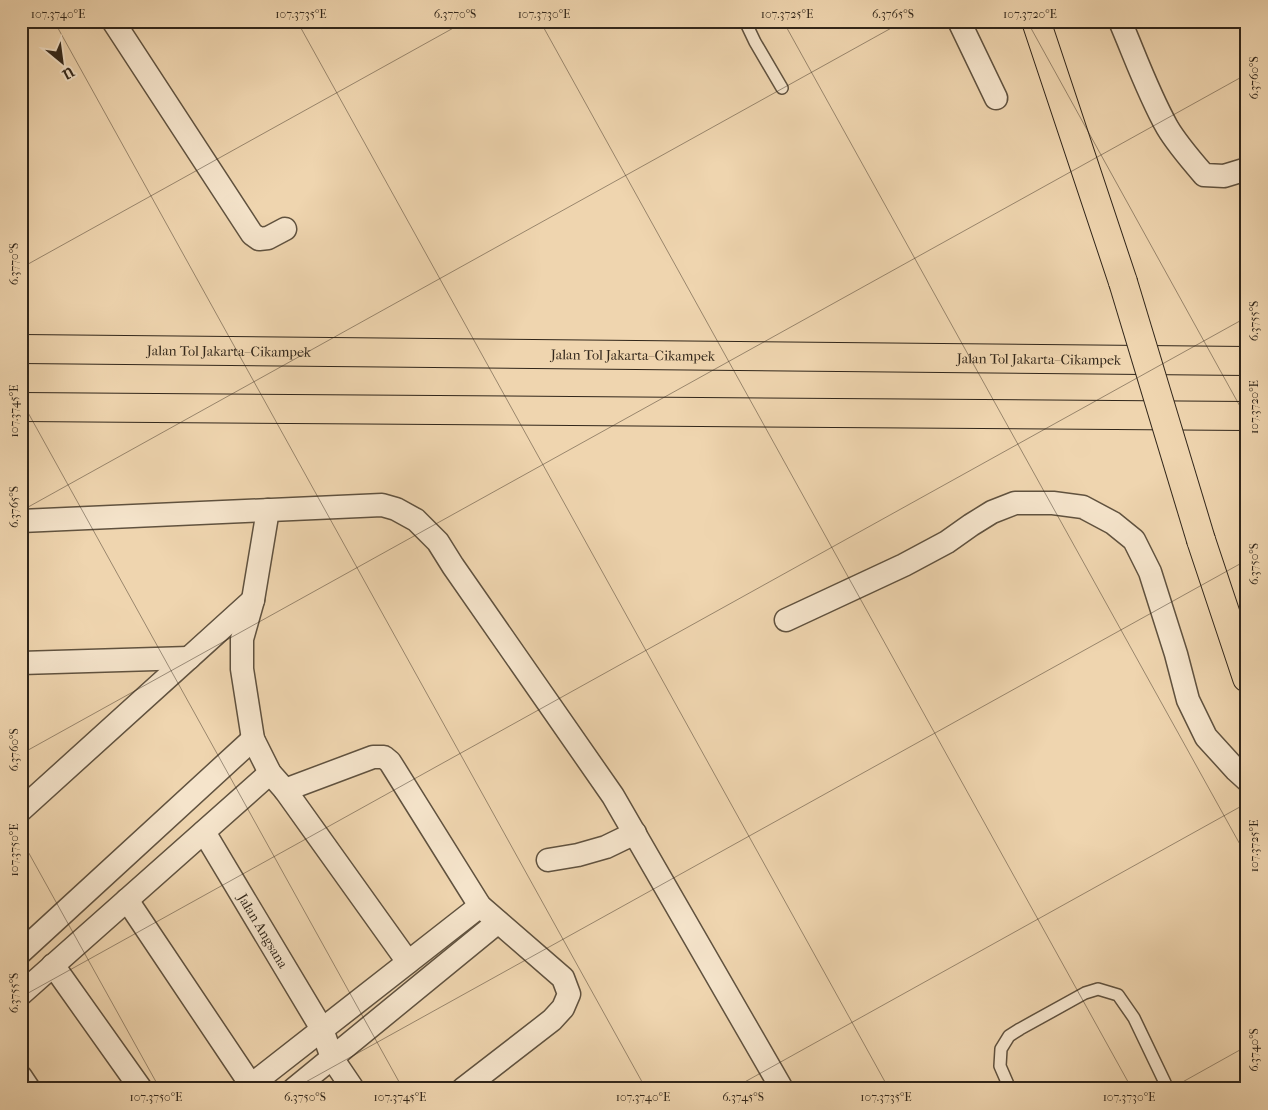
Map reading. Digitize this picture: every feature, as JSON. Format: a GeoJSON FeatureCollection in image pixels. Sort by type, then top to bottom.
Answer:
{"type":"FeatureCollection","features":[{"type":"Feature","properties":{"kind":"main road"},"geometry":{"type":"LineString","coordinates":[[1036,21],[1123,282],[1201,540],[1247,678]]}},
{"type":"Feature","properties":{"kind":"main road","name":"Jalan Tol Jakarta–Cikampek"},"geometry":{"type":"LineString","coordinates":[[21,350],[1247,361]]}},
{"type":"Feature","properties":{"kind":"main road"},"geometry":{"type":"LineString","coordinates":[[21,407],[1247,416]]}},
{"type":"Feature","properties":{"kind":"street"},"geometry":{"type":"LineString","coordinates":[[113,21],[252,234],[260,239],[268,238],[285,229]]}},
{"type":"Feature","properties":{"kind":"street"},"geometry":{"type":"LineString","coordinates":[[960,21],[996,98]]}},
{"type":"Feature","properties":{"kind":"street"},"geometry":{"type":"LineString","coordinates":[[1120,21],[1167,128],[1188,158],[1204,175],[1224,176],[1247,169]]}},
{"type":"Feature","properties":{"kind":"street"},"geometry":{"type":"LineString","coordinates":[[786,620],[904,565],[947,542],[992,512],[1015,503],[1053,503],[1083,508],[1113,523],[1134,540],[1150,572],[1176,654],[1188,700],[1206,737],[1247,780]]}},
{"type":"Feature","properties":{"kind":"street"},"geometry":{"type":"LineString","coordinates":[[21,521],[382,505],[396,509],[416,520],[438,542],[613,796],[782,1089]]}},
{"type":"Feature","properties":{"kind":"street"},"geometry":{"type":"LineString","coordinates":[[268,510],[253,600],[242,639],[242,669],[252,739],[270,773],[285,790],[408,962]]}},
{"type":"Feature","properties":{"kind":"street"},"geometry":{"type":"LineString","coordinates":[[21,810],[32,790],[189,658],[253,600]]}},
{"type":"Feature","properties":{"kind":"street"},"geometry":{"type":"LineString","coordinates":[[21,663],[189,658]]}},
{"type":"Feature","properties":{"kind":"street"},"geometry":{"type":"LineString","coordinates":[[21,952],[252,739]]}},
{"type":"Feature","properties":{"kind":"street"},"geometry":{"type":"LineString","coordinates":[[285,790],[373,756],[384,757],[390,762],[480,906],[564,978],[570,994],[563,1008],[552,1020],[463,1089]]}},
{"type":"Feature","properties":{"kind":"street"},"geometry":{"type":"LineString","coordinates":[[21,994],[270,773]]}},
{"type":"Feature","properties":{"kind":"street","name":"Jalan Angsana"},"geometry":{"type":"LineString","coordinates":[[204,832],[322,1029],[332,1058],[353,1089]]}},
{"type":"Feature","properties":{"kind":"street"},"geometry":{"type":"LineString","coordinates":[[548,860],[578,855],[606,847],[635,833]]}},
{"type":"Feature","properties":{"kind":"street"},"geometry":{"type":"LineString","coordinates":[[144,839],[166,866]]}},
{"type":"Feature","properties":{"kind":"street"},"geometry":{"type":"LineString","coordinates":[[127,900],[248,1087],[480,906]]}},
{"type":"Feature","properties":{"kind":"street"},"geometry":{"type":"LineString","coordinates":[[294,1089],[498,922]]}},
{"type":"Feature","properties":{"kind":"street"},"geometry":{"type":"LineString","coordinates":[[53,965],[141,1089]]}},
{"type":"Feature","properties":{"kind":"street"},"geometry":{"type":"LineString","coordinates":[[21,1077],[29,1089]]}},
{"type":"Feature","properties":{"kind":"lane"},"geometry":{"type":"LineString","coordinates":[[745,21],[782,88]]}},
{"type":"Feature","properties":{"kind":"lane"},"geometry":{"type":"LineString","coordinates":[[1010,1089],[1000,1066],[1001,1049],[1009,1036],[1086,993],[1098,990],[1118,995],[1134,1018],[1168,1089]]}}]}
